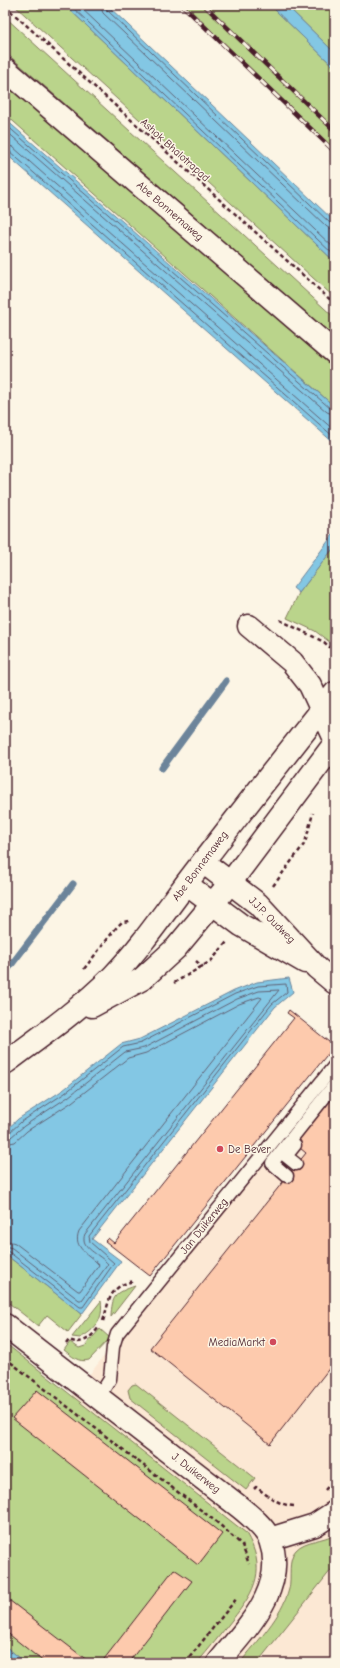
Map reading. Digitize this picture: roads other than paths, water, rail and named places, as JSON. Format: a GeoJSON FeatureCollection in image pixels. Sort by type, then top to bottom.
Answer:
{"type":"FeatureCollection","features":[{"type":"Feature","properties":{"kind":"street","name":"Abe Bonnemaweg"},"geometry":{"type":"LineString","coordinates":[[5,69],[335,353]]}},
{"type":"Feature","properties":{"kind":"street"},"geometry":{"type":"LineString","coordinates":[[249,626],[292,662],[310,685],[329,701],[335,739]]}},
{"type":"Feature","properties":{"kind":"street","name":"Abe Bonnemaweg"},"geometry":{"type":"LineString","coordinates":[[5,1063],[53,1028],[113,976],[152,931],[186,884],[329,701]]}},
{"type":"Feature","properties":{"kind":"street","name":"Abe Bonnemaweg"},"geometry":{"type":"LineString","coordinates":[[53,1028],[142,978],[176,948],[230,883],[335,742]]}},
{"type":"Feature","properties":{"kind":"street","name":"J.J.P. Oudweg"},"geometry":{"type":"LineString","coordinates":[[203,862],[267,913],[317,968],[335,983]]}},
{"type":"Feature","properties":{"kind":"street","name":"J.J.P. Oudweg"},"geometry":{"type":"LineString","coordinates":[[186,884],[254,933],[317,968]]}},
{"type":"Feature","properties":{"kind":"street","name":"J. Duikerweg"},"geometry":{"type":"LineString","coordinates":[[5,1325],[239,1507],[258,1524],[270,1539]]}},
{"type":"Feature","properties":{"kind":"street"},"geometry":{"type":"LineString","coordinates":[[218,1663],[261,1608],[267,1597],[274,1565],[270,1539],[315,1525],[335,1512]]}},
{"type":"Feature","properties":{"kind":"lane","name":"Jan Duikerweg"},"geometry":{"type":"LineString","coordinates":[[98,1398],[110,1379],[113,1347],[117,1334],[335,1065]]}},
{"type":"Feature","properties":{"kind":"lane"},"geometry":{"type":"LineString","coordinates":[[287,1176],[272,1163],[335,1084]]}},
{"type":"Feature","properties":{"kind":"lane"},"geometry":{"type":"LineString","coordinates":[[296,1164],[286,1156],[335,1095]]}},
{"type":"Feature","properties":{"kind":"water"},"geometry":{"type":"Polygon","coordinates":[[[65,5],[107,5],[335,222],[335,262],[65,5]]]}},
{"type":"Feature","properties":{"kind":"water"},"geometry":{"type":"Polygon","coordinates":[[[270,5],[286,5],[335,53],[335,68],[270,5]]]}},
{"type":"Feature","properties":{"kind":"water"},"geometry":{"type":"Polygon","coordinates":[[[5,119],[335,407],[335,444],[5,153],[5,119]]]}},
{"type":"Feature","properties":{"kind":"water"},"geometry":{"type":"Polygon","coordinates":[[[335,532],[335,546],[299,593],[293,588],[335,532]]]}},
{"type":"Feature","properties":{"kind":"water"},"geometry":{"type":"Polygon","coordinates":[[[289,978],[293,992],[275,1007],[92,1239],[121,1261],[82,1314],[5,1254],[5,1131],[18,1119],[63,1090],[121,1044],[140,1039],[234,991],[257,982],[289,978]]]}},
{"type":"Feature","properties":{"kind":"water"},"geometry":{"type":"Polygon","coordinates":[[[5,1646],[26,1663],[5,1663],[5,1646]]]}},
{"type":"Feature","properties":{"kind":"waterway"},"geometry":{"type":"LineString","coordinates":[[162,768],[226,681]]}},
{"type":"Feature","properties":{"kind":"waterway"},"geometry":{"type":"LineString","coordinates":[[5,973],[73,884]]}},
{"type":"Feature","properties":{"kind":"railway"},"geometry":{"type":"LineString","coordinates":[[182,5],[335,152]]}},
{"type":"Feature","properties":{"kind":"railway"},"geometry":{"type":"LineString","coordinates":[[204,5],[335,131]]}},
{"type":"Feature","properties":{"kind":"place","name":"De Bever"},"geometry":{"type":"Point","coordinates":[220,1149]}},
{"type":"Feature","properties":{"kind":"place","name":"MediaMarkt"},"geometry":{"type":"Point","coordinates":[273,1342]}}]}
